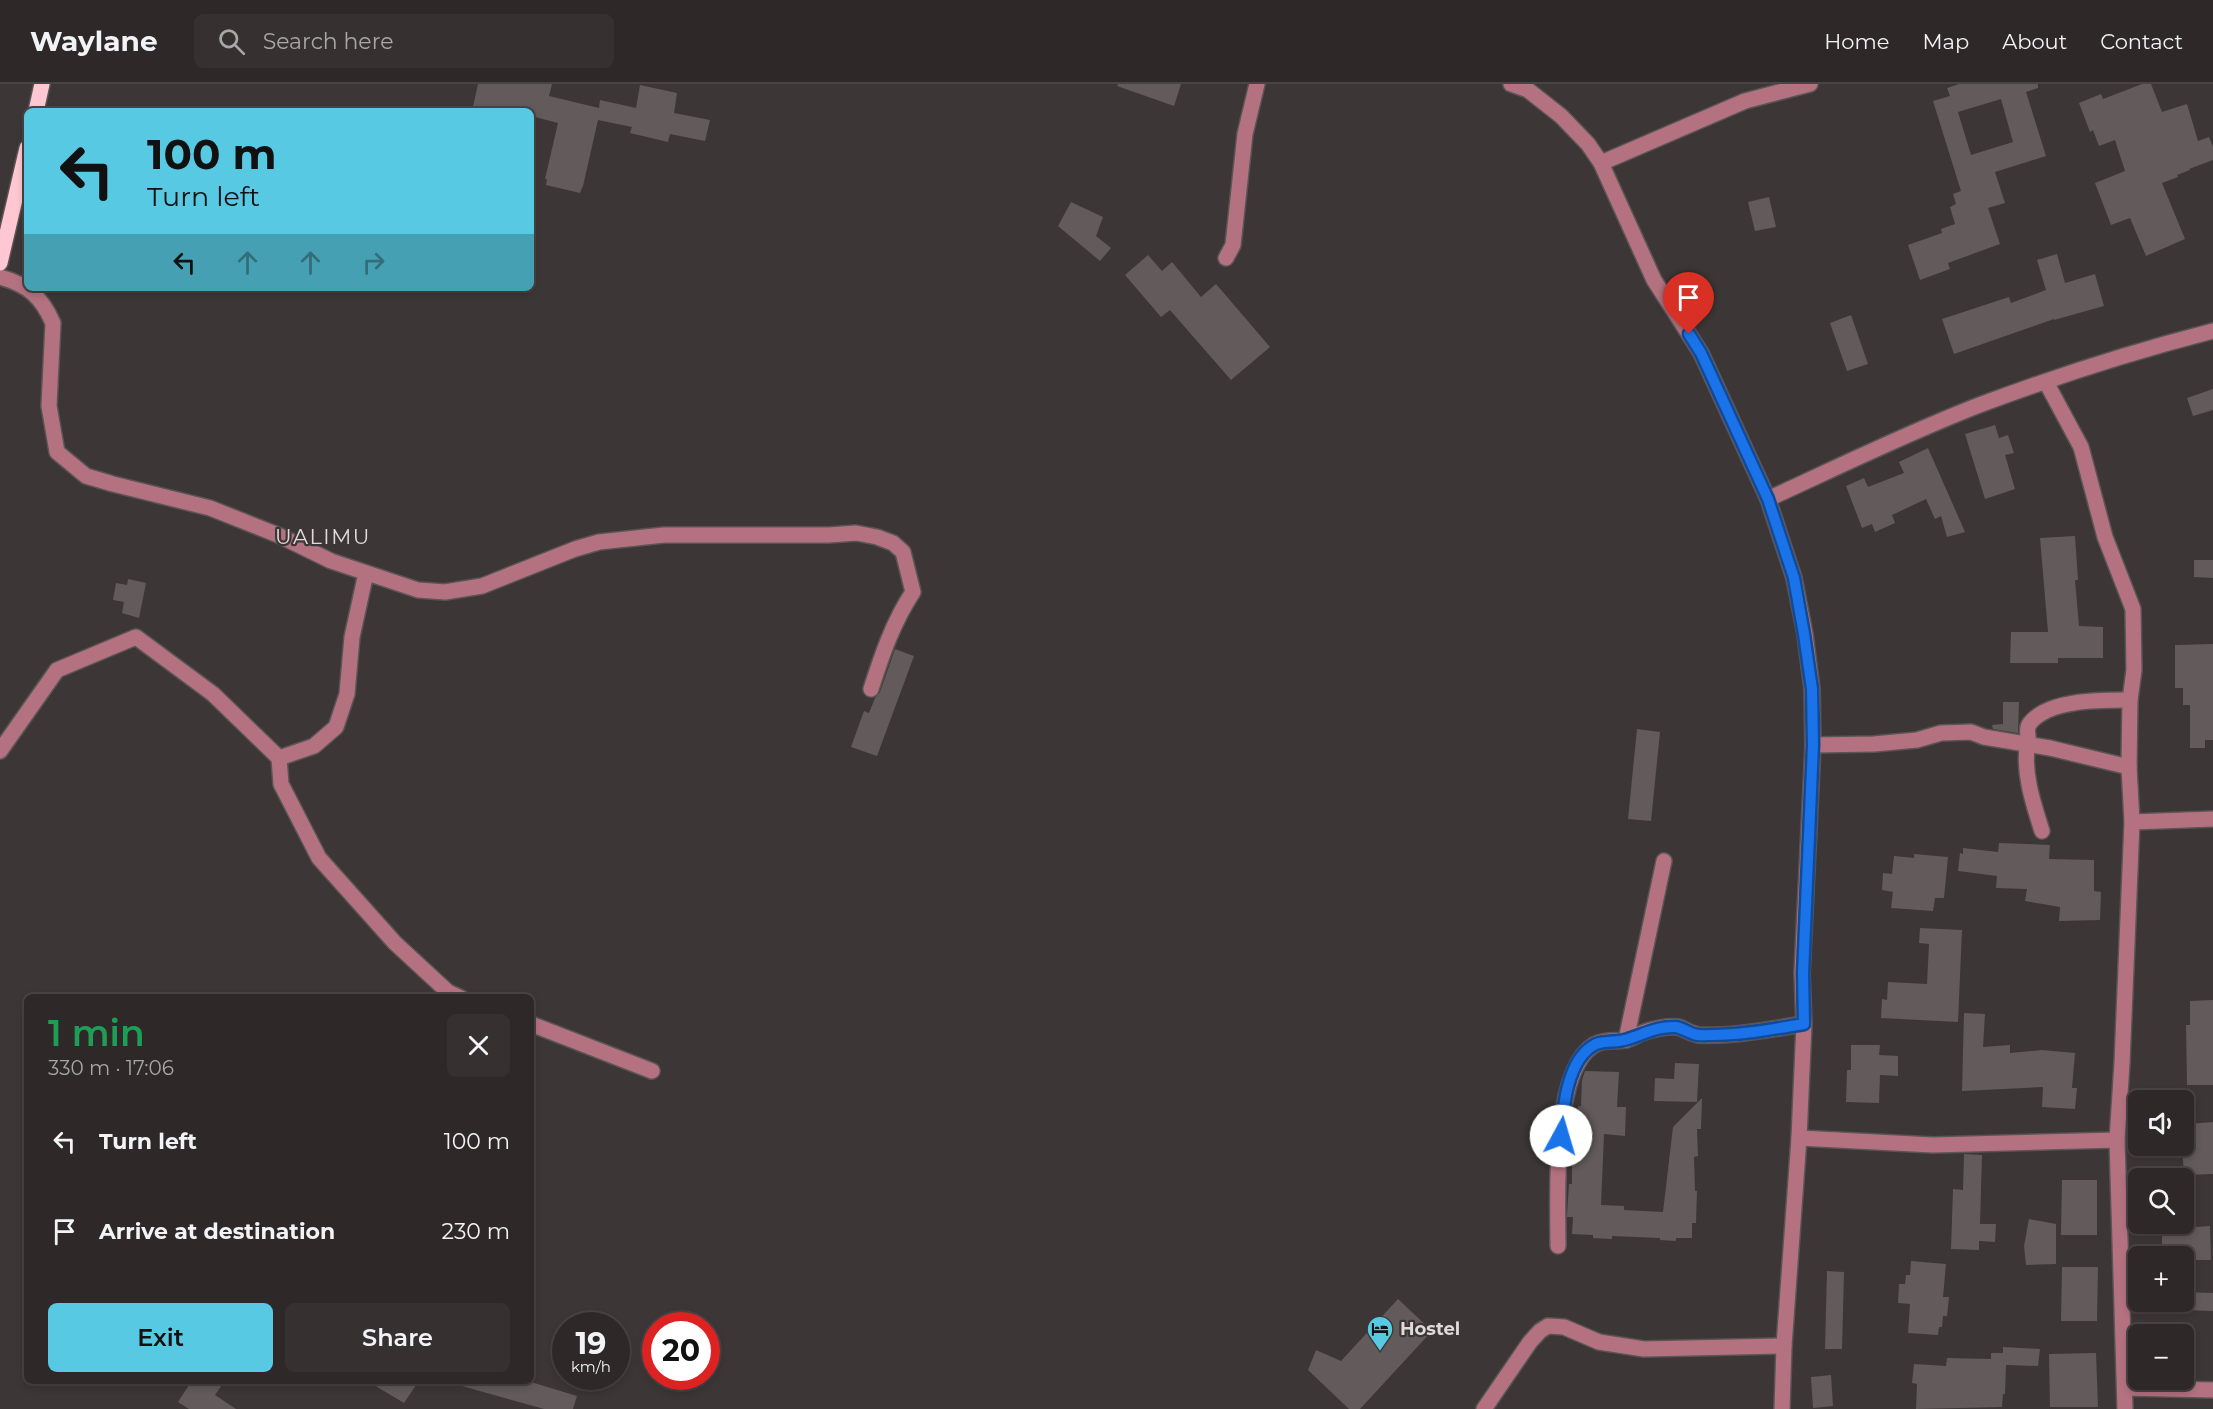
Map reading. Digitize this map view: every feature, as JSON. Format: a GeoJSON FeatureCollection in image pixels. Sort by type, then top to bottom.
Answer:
{"type":"FeatureCollection","features":[{"type":"Feature","properties":{"kind":"main road"},"geometry":{"type":"LineString","coordinates":[[37,108],[42,84]]}},
{"type":"Feature","properties":{"kind":"main road"},"geometry":{"type":"LineString","coordinates":[[0,263],[24,161]]}},
{"type":"Feature","properties":{"kind":"street"},"geometry":{"type":"LineString","coordinates":[[1226,258],[1233,245],[1245,134],[1257,84]]}},
{"type":"Feature","properties":{"kind":"street"},"geometry":{"type":"LineString","coordinates":[[1511,84],[1528,90],[1562,116],[1588,144],[1601,163],[1654,279],[1701,353],[1768,499],[1794,578],[1812,689],[1813,745],[1803,973],[1804,1024],[1799,1138],[1784,1346],[1782,1409]]}},
{"type":"Feature","properties":{"kind":"street"},"geometry":{"type":"LineString","coordinates":[[1601,163],[1744,101],[1810,84]]}},
{"type":"Feature","properties":{"kind":"street"},"geometry":{"type":"LineString","coordinates":[[0,277],[24,286]]}},
{"type":"Feature","properties":{"kind":"street"},"geometry":{"type":"LineString","coordinates":[[30,291],[47,310],[53,323],[49,406],[57,452],[86,476],[210,508],[278,535],[331,561],[418,590],[445,592],[482,586],[575,549],[599,542],[664,535],[829,536],[856,533],[877,537],[893,543],[903,552],[913,592],[901,610],[883,651],[871,689]]}},
{"type":"Feature","properties":{"kind":"street"},"geometry":{"type":"LineString","coordinates":[[1768,499],[1980,405],[2154,346],[2213,331]]}},
{"type":"Feature","properties":{"kind":"street"},"geometry":{"type":"LineString","coordinates":[[2046,382],[2081,447],[2105,537],[2133,609],[2134,670],[2130,700],[2129,767],[2132,822],[2123,1040],[2116,1140],[2126,1409]]}},
{"type":"Feature","properties":{"kind":"street"},"geometry":{"type":"LineString","coordinates":[[279,758],[314,746],[336,727],[347,694],[352,637],[366,573]]}},
{"type":"Feature","properties":{"kind":"street"},"geometry":{"type":"LineString","coordinates":[[0,751],[57,670],[136,637],[213,694],[279,758],[281,784],[319,858],[395,943],[452,994]]}},
{"type":"Feature","properties":{"kind":"street"},"geometry":{"type":"LineString","coordinates":[[2042,831],[2031,795],[2026,745],[2030,722],[2068,704],[2093,700],[2130,700]]}},
{"type":"Feature","properties":{"kind":"street"},"geometry":{"type":"LineString","coordinates":[[1813,745],[1874,744],[1917,740],[1941,733],[1965,732],[2099,758],[2129,767]]}},
{"type":"Feature","properties":{"kind":"street"},"geometry":{"type":"LineString","coordinates":[[2132,822],[2213,819]]}},
{"type":"Feature","properties":{"kind":"street"},"geometry":{"type":"LineString","coordinates":[[1626,1040],[1664,861]]}},
{"type":"Feature","properties":{"kind":"street"},"geometry":{"type":"LineString","coordinates":[[1558,1246],[1558,1178],[1562,1115],[1572,1072],[1592,1046],[1612,1040],[1626,1040],[1659,1028],[1678,1027],[1696,1035],[1728,1035],[1804,1024]]}},
{"type":"Feature","properties":{"kind":"street"},"geometry":{"type":"LineString","coordinates":[[534,1025],[652,1071]]}},
{"type":"Feature","properties":{"kind":"street"},"geometry":{"type":"LineString","coordinates":[[1799,1138],[1933,1145],[2116,1140]]}},
{"type":"Feature","properties":{"kind":"street"},"geometry":{"type":"LineString","coordinates":[[1484,1409],[1530,1342],[1548,1326],[1564,1327],[1599,1342],[1644,1349],[1784,1346]]}},
{"type":"Feature","properties":{"kind":"street"},"geometry":{"type":"LineString","coordinates":[[2125,1388],[2213,1390]]}},
{"type":"Feature","properties":{"kind":"building"},"geometry":{"type":"Polygon","coordinates":[[[478,84],[552,84],[549,96],[599,108],[600,100],[636,108],[640,85],[677,93],[674,113],[710,120],[705,141],[670,134],[668,142],[630,133],[632,127],[598,120],[580,193],[546,185],[547,179],[545,179],[558,123],[534,117],[534,108],[473,108],[478,84]]]}},
{"type":"Feature","properties":{"kind":"building"},"geometry":{"type":"Polygon","coordinates":[[[1118,84],[1181,84],[1174,106],[1117,86],[1118,84]]]}},
{"type":"Feature","properties":{"kind":"building"},"geometry":{"type":"Polygon","coordinates":[[[1959,84],[2038,84],[2038,88],[2026,92],[2046,156],[1995,172],[2005,203],[1988,208],[2000,244],[1948,263],[1950,269],[1920,280],[1908,245],[1942,233],[1941,229],[1955,224],[1950,207],[1956,204],[1953,194],[1961,191],[1933,101],[1950,96],[1947,88],[1959,84]],[[2001,99],[1958,112],[1971,155],[2013,142],[2001,99]]]}},
{"type":"Feature","properties":{"kind":"building"},"geometry":{"type":"Polygon","coordinates":[[[2142,84],[2151,84],[2162,112],[2187,104],[2198,141],[2209,137],[2213,147],[2213,160],[2162,183],[2185,239],[2146,256],[2130,218],[2111,225],[2095,183],[2125,171],[2115,140],[2099,146],[2093,130],[2090,132],[2079,103],[2101,94],[2103,99],[2142,84]]]}},
{"type":"Feature","properties":{"kind":"building"},"geometry":{"type":"Polygon","coordinates":[[[1769,197],[1776,227],[1755,231],[1748,202],[1769,197]]]}},
{"type":"Feature","properties":{"kind":"building"},"geometry":{"type":"Polygon","coordinates":[[[1071,202],[1103,217],[1096,236],[1111,248],[1100,261],[1058,226],[1071,202]]]}},
{"type":"Feature","properties":{"kind":"building"},"geometry":{"type":"Polygon","coordinates":[[[2057,254],[2065,283],[2095,274],[2104,306],[2054,319],[1954,354],[1942,319],[2009,297],[2011,303],[2046,290],[2037,260],[2057,254]]]}},
{"type":"Feature","properties":{"kind":"building"},"geometry":{"type":"Polygon","coordinates":[[[1148,255],[1162,271],[1172,262],[1201,297],[1216,284],[1270,347],[1231,380],[1170,310],[1161,317],[1125,275],[1148,255]]]}},
{"type":"Feature","properties":{"kind":"building"},"geometry":{"type":"Polygon","coordinates":[[[1851,315],[1868,364],[1847,371],[1830,323],[1851,315]]]}},
{"type":"Feature","properties":{"kind":"building"},"geometry":{"type":"Polygon","coordinates":[[[2213,389],[2213,410],[2193,416],[2187,398],[2213,389]]]}},
{"type":"Feature","properties":{"kind":"building"},"geometry":{"type":"Polygon","coordinates":[[[1995,425],[1999,438],[2008,435],[2014,453],[2005,455],[2015,489],[1985,499],[1965,434],[1995,425]]]}},
{"type":"Feature","properties":{"kind":"building"},"geometry":{"type":"Polygon","coordinates":[[[1928,448],[1965,532],[1947,537],[1941,516],[1935,519],[1926,499],[1892,515],[1895,523],[1875,532],[1872,524],[1862,528],[1846,486],[1864,478],[1868,487],[1904,473],[1899,462],[1928,448]]]}},
{"type":"Feature","properties":{"kind":"building"},"geometry":{"type":"Polygon","coordinates":[[[2075,536],[2078,580],[2075,580],[2079,626],[2103,627],[2103,658],[2058,658],[2058,663],[2010,663],[2011,632],[2048,632],[2040,538],[2075,536]]]}},
{"type":"Feature","properties":{"kind":"building"},"geometry":{"type":"Polygon","coordinates":[[[2194,560],[2213,560],[2213,578],[2194,577],[2194,560]]]}},
{"type":"Feature","properties":{"kind":"building"},"geometry":{"type":"Polygon","coordinates":[[[128,579],[146,583],[139,618],[122,613],[124,602],[113,600],[116,583],[127,585],[128,579]]]}},
{"type":"Feature","properties":{"kind":"building"},"geometry":{"type":"Polygon","coordinates":[[[2213,644],[2213,740],[2205,740],[2205,748],[2190,748],[2190,705],[2183,705],[2183,688],[2175,688],[2175,645],[2213,644]]]}},
{"type":"Feature","properties":{"kind":"building"},"geometry":{"type":"Polygon","coordinates":[[[895,649],[914,656],[877,756],[851,747],[864,711],[869,713],[880,692],[895,649]]]}},
{"type":"Feature","properties":{"kind":"building"},"geometry":{"type":"Polygon","coordinates":[[[2003,702],[2019,702],[2018,733],[1993,729],[1992,725],[2003,724],[2003,702]]]}},
{"type":"Feature","properties":{"kind":"building"},"geometry":{"type":"Polygon","coordinates":[[[1637,729],[1660,732],[1651,821],[1628,819],[1637,729]]]}},
{"type":"Feature","properties":{"kind":"building"},"geometry":{"type":"Polygon","coordinates":[[[1999,843],[2050,845],[2049,859],[2094,860],[2094,891],[2101,892],[2100,920],[2059,921],[2060,907],[2025,901],[2027,889],[1996,888],[1997,876],[1958,871],[1960,853],[1963,854],[1963,848],[1998,852],[1999,843]]]}},
{"type":"Feature","properties":{"kind":"building"},"geometry":{"type":"Polygon","coordinates":[[[1914,854],[1948,857],[1944,898],[1935,898],[1933,911],[1891,908],[1893,892],[1882,890],[1883,873],[1892,874],[1894,856],[1914,858],[1914,854]]]}},
{"type":"Feature","properties":{"kind":"building"},"geometry":{"type":"Polygon","coordinates":[[[1920,928],[1962,930],[1958,1022],[1881,1018],[1882,999],[1887,1000],[1888,982],[1927,984],[1929,944],[1919,943],[1920,928]]]}},
{"type":"Feature","properties":{"kind":"building"},"geometry":{"type":"Polygon","coordinates":[[[2213,1000],[2213,1085],[2187,1085],[2186,1025],[2190,1025],[2190,1001],[2213,1000]]]}},
{"type":"Feature","properties":{"kind":"building"},"geometry":{"type":"Polygon","coordinates":[[[1964,1013],[1985,1014],[1983,1047],[2010,1045],[2010,1053],[2042,1050],[2075,1053],[2072,1088],[2077,1088],[2075,1109],[2042,1107],[2043,1087],[1962,1091],[1964,1013]]]}},
{"type":"Feature","properties":{"kind":"building"},"geometry":{"type":"Polygon","coordinates":[[[1851,1045],[1880,1045],[1879,1055],[1898,1056],[1898,1076],[1880,1075],[1879,1103],[1846,1102],[1847,1070],[1851,1070],[1851,1045]]]}},
{"type":"Feature","properties":{"kind":"building"},"geometry":{"type":"Polygon","coordinates":[[[1675,1063],[1699,1064],[1697,1102],[1654,1101],[1655,1078],[1674,1079],[1675,1063]]]}},
{"type":"Feature","properties":{"kind":"building"},"geometry":{"type":"Polygon","coordinates":[[[1585,1071],[1619,1072],[1617,1107],[1626,1107],[1625,1136],[1604,1134],[1601,1205],[1624,1206],[1624,1210],[1663,1212],[1673,1127],[1702,1098],[1701,1129],[1697,1129],[1698,1156],[1694,1157],[1695,1191],[1697,1191],[1696,1223],[1692,1223],[1692,1238],[1676,1238],[1676,1241],[1612,1236],[1612,1239],[1572,1234],[1573,1217],[1567,1217],[1567,1215],[1569,1184],[1572,1184],[1572,1119],[1577,1119],[1578,1106],[1581,1106],[1582,1080],[1585,1071]]]}},
{"type":"Feature","properties":{"kind":"building"},"geometry":{"type":"Polygon","coordinates":[[[2213,1122],[2213,1174],[2194,1175],[2194,1168],[2184,1168],[2183,1156],[2194,1156],[2194,1123],[2213,1122]]]}},
{"type":"Feature","properties":{"kind":"building"},"geometry":{"type":"Polygon","coordinates":[[[1964,1154],[1982,1155],[1980,1224],[1996,1224],[1995,1242],[1979,1241],[1979,1250],[1951,1249],[1953,1189],[1963,1190],[1964,1154]]]}},
{"type":"Feature","properties":{"kind":"building"},"geometry":{"type":"Polygon","coordinates":[[[2062,1180],[2097,1180],[2097,1235],[2061,1235],[2062,1180]]]}},
{"type":"Feature","properties":{"kind":"building"},"geometry":{"type":"Polygon","coordinates":[[[2029,1219],[2056,1224],[2056,1264],[2026,1265],[2024,1246],[2029,1219]]]}},
{"type":"Feature","properties":{"kind":"building"},"geometry":{"type":"Polygon","coordinates":[[[2194,1224],[2196,1227],[2210,1226],[2211,1260],[2194,1260],[2194,1246],[2162,1246],[2162,1234],[2194,1234],[2194,1224]]]}},
{"type":"Feature","properties":{"kind":"building"},"geometry":{"type":"Polygon","coordinates":[[[1911,1261],[1946,1264],[1943,1297],[1949,1297],[1947,1316],[1943,1316],[1942,1327],[1939,1327],[1938,1335],[1908,1333],[1910,1304],[1898,1303],[1899,1284],[1905,1284],[1906,1275],[1910,1275],[1911,1261]]]}},
{"type":"Feature","properties":{"kind":"building"},"geometry":{"type":"Polygon","coordinates":[[[2062,1267],[2098,1267],[2097,1321],[2061,1321],[2062,1267]]]}},
{"type":"Feature","properties":{"kind":"building"},"geometry":{"type":"Polygon","coordinates":[[[1827,1271],[1844,1272],[1842,1349],[1825,1349],[1827,1271]]]}},
{"type":"Feature","properties":{"kind":"building"},"geometry":{"type":"Polygon","coordinates":[[[2194,1292],[2213,1293],[2213,1311],[2194,1310],[2194,1292]]]}},
{"type":"Feature","properties":{"kind":"building"},"geometry":{"type":"Polygon","coordinates":[[[1398,1299],[1432,1331],[1360,1409],[1349,1409],[1308,1370],[1316,1350],[1341,1361],[1398,1299]]]}},
{"type":"Feature","properties":{"kind":"building"},"geometry":{"type":"Polygon","coordinates":[[[2003,1347],[2040,1349],[2038,1366],[2006,1365],[2002,1407],[1916,1409],[1917,1384],[1912,1383],[1914,1364],[1946,1366],[1947,1358],[1991,1359],[1991,1353],[2003,1353],[2003,1347]]]}},
{"type":"Feature","properties":{"kind":"building"},"geometry":{"type":"Polygon","coordinates":[[[2096,1353],[2098,1407],[2050,1407],[2049,1354],[2096,1353]]]}},
{"type":"Feature","properties":{"kind":"building"},"geometry":{"type":"Polygon","coordinates":[[[1831,1375],[1833,1406],[1813,1408],[1811,1377],[1831,1375]]]}},
{"type":"Feature","properties":{"kind":"building"},"geometry":{"type":"Polygon","coordinates":[[[534,1383],[577,1396],[573,1409],[544,1409],[462,1386],[462,1384],[534,1383]]]}},
{"type":"Feature","properties":{"kind":"building"},"geometry":{"type":"Polygon","coordinates":[[[190,1384],[223,1384],[215,1395],[236,1409],[189,1409],[178,1402],[190,1384]]]}},
{"type":"Feature","properties":{"kind":"building"},"geometry":{"type":"Polygon","coordinates":[[[372,1384],[417,1384],[404,1403],[372,1384]]]}},
{"type":"Feature","properties":{"kind":"place","name":"Hostel"},"geometry":{"type":"Point","coordinates":[1380,1352]}},
{"type":"Feature","properties":{"kind":"district","name":"UALIMU"},"geometry":{"type":"Point","coordinates":[323,536]}},
{"type":"Feature","properties":{"kind":"route"},"geometry":{"type":"LineString","coordinates":[[1561,1136],[1562,1115],[1572,1072],[1592,1046],[1612,1040],[1626,1040],[1659,1028],[1678,1027],[1696,1035],[1728,1035],[1804,1024],[1803,973],[1813,745],[1812,689],[1804,634],[1794,578],[1768,499],[1701,353],[1689,334]]}}]}
